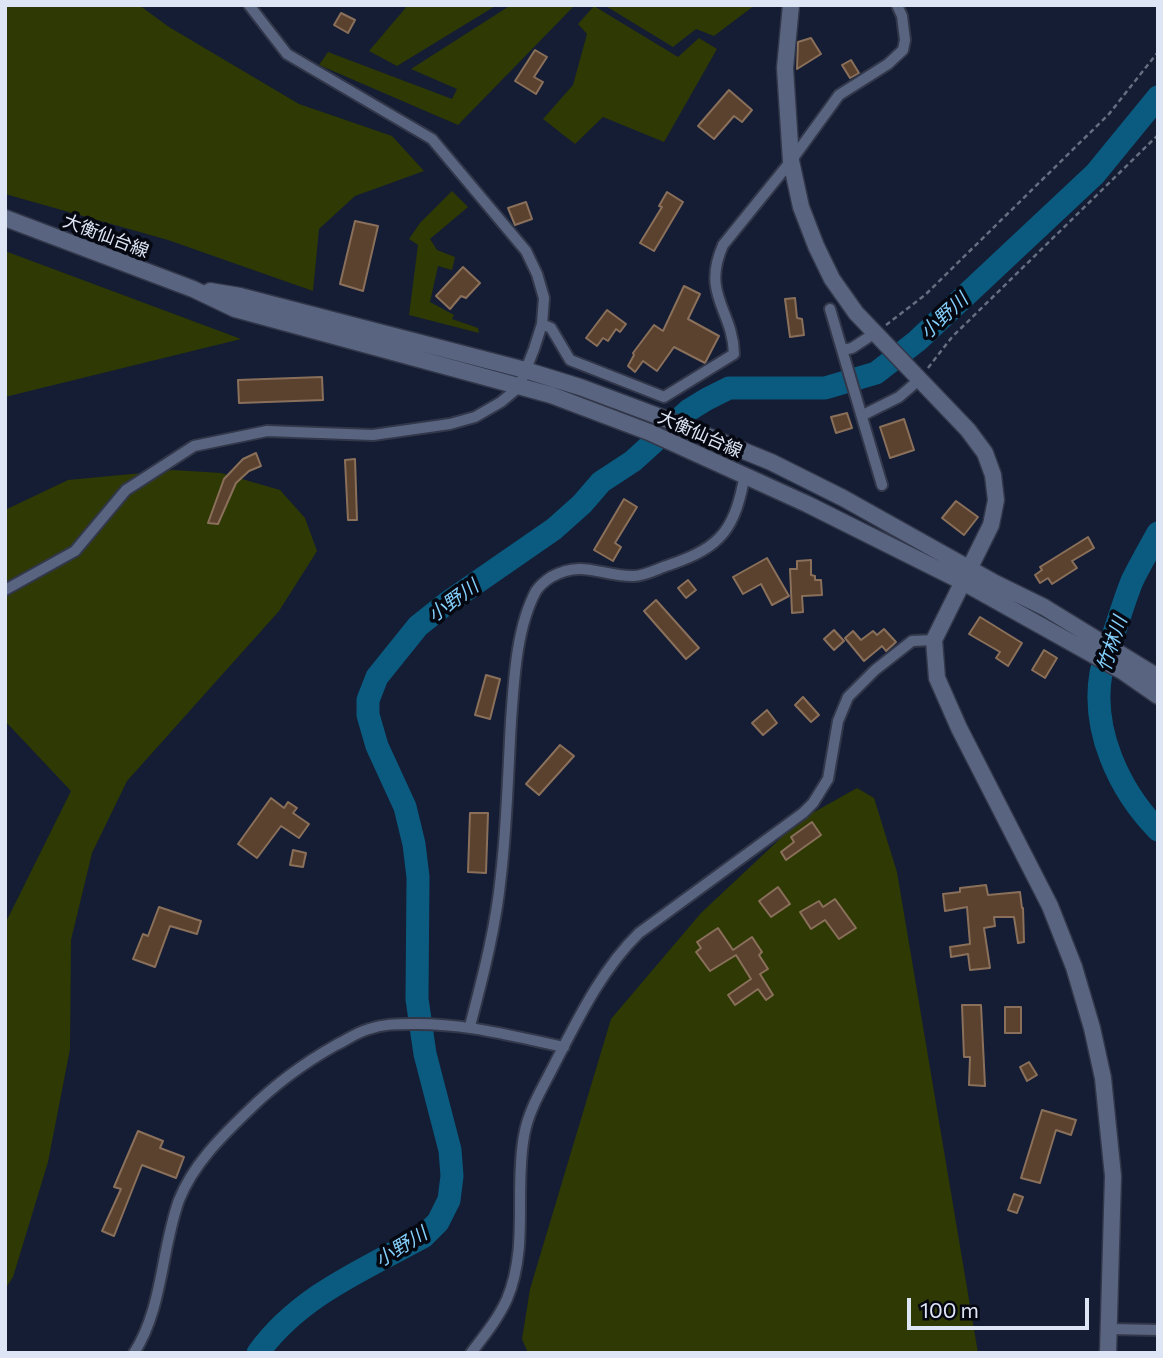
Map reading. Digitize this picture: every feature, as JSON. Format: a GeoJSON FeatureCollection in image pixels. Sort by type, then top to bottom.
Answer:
{"type":"FeatureCollection","features":[{"type":"Feature","properties":{"kind":"main road"},"geometry":{"type":"LineString","coordinates":[[791,5],[785,68],[791,160],[801,207],[832,279],[856,313],[968,430],[985,453],[993,475],[996,500],[991,525],[934,640],[937,678],[959,728],[1050,906],[1074,967],[1092,1028],[1103,1077],[1113,1175],[1108,1353]]}},
{"type":"Feature","properties":{"kind":"main road","name":"大衡仙台線"},"geometry":{"type":"LineString","coordinates":[[5,218],[193,289],[235,309],[551,395],[693,450],[965,575]]}},
{"type":"Feature","properties":{"kind":"main road","name":"大衡仙台線"},"geometry":{"type":"LineString","coordinates":[[193,289],[240,296],[525,370],[663,418],[771,462],[843,498],[965,575],[1125,664],[1158,677]]}},
{"type":"Feature","properties":{"kind":"main road","name":"大衡仙台線"},"geometry":{"type":"LineString","coordinates":[[1125,664],[1158,696]]}},
{"type":"Feature","properties":{"kind":"street"},"geometry":{"type":"LineString","coordinates":[[5,590],[75,551],[126,490],[194,446],[267,431],[373,435],[450,424],[475,417],[501,402],[519,387],[542,324],[544,299],[537,274],[526,251],[432,139],[286,54],[249,5]]}},
{"type":"Feature","properties":{"kind":"street"},"geometry":{"type":"LineString","coordinates":[[542,324],[551,328],[570,359],[664,397],[734,355],[734,338],[714,283],[716,260],[735,229],[839,95],[888,64],[903,50],[905,40],[902,16],[897,5]]}},
{"type":"Feature","properties":{"kind":"street"},"geometry":{"type":"LineString","coordinates":[[830,309],[883,485]]}},
{"type":"Feature","properties":{"kind":"street"},"geometry":{"type":"LineString","coordinates":[[843,350],[878,337]]}},
{"type":"Feature","properties":{"kind":"street"},"geometry":{"type":"LineString","coordinates":[[861,410],[899,397],[916,375]]}},
{"type":"Feature","properties":{"kind":"street"},"geometry":{"type":"LineString","coordinates":[[470,1026],[492,937],[501,875],[513,690],[519,646],[537,589],[544,581],[573,568],[635,576],[684,560],[718,541],[727,531],[741,495],[745,474]]}},
{"type":"Feature","properties":{"kind":"street"},"geometry":{"type":"LineString","coordinates":[[471,1353],[501,1311],[510,1289],[519,1251],[520,1163],[529,1114],[598,986],[625,946],[655,920],[790,825],[813,803],[828,779],[838,721],[844,704],[859,686],[912,641],[934,640]]}},
{"type":"Feature","properties":{"kind":"street"},"geometry":{"type":"LineString","coordinates":[[134,1353],[148,1323],[179,1201],[203,1159],[274,1085],[292,1072],[362,1031],[380,1026],[470,1026],[564,1047]]}},
{"type":"Feature","properties":{"kind":"street"},"geometry":{"type":"LineString","coordinates":[[1108,1329],[1158,1330]]}},
{"type":"Feature","properties":{"kind":"path"},"geometry":{"type":"LineString","coordinates":[[878,337],[1010,213],[1109,114],[1158,52]]}},
{"type":"Feature","properties":{"kind":"path"},"geometry":{"type":"LineString","coordinates":[[916,375],[1158,135]]}},
{"type":"Feature","properties":{"kind":"green space"},"geometry":{"type":"Polygon","coordinates":[[[5,5],[139,5],[169,27],[299,104],[392,136],[424,171],[355,196],[319,229],[313,291],[168,240],[5,194],[5,5]]]}},
{"type":"Feature","properties":{"kind":"green space"},"geometry":{"type":"Polygon","coordinates":[[[408,5],[497,5],[397,66],[369,51],[408,5]]]}},
{"type":"Feature","properties":{"kind":"green space"},"geometry":{"type":"Polygon","coordinates":[[[511,5],[575,5],[458,125],[319,65],[328,52],[452,99],[457,89],[411,69],[511,5]]]}},
{"type":"Feature","properties":{"kind":"green space"},"geometry":{"type":"Polygon","coordinates":[[[604,5],[755,5],[714,36],[696,29],[673,47],[604,5]]]}},
{"type":"Feature","properties":{"kind":"green space"},"geometry":{"type":"Polygon","coordinates":[[[594,6],[678,57],[699,38],[717,49],[664,142],[603,117],[575,144],[543,119],[573,85],[587,34],[578,24],[594,6]]]}},
{"type":"Feature","properties":{"kind":"green space"},"geometry":{"type":"Polygon","coordinates":[[[452,191],[468,207],[430,239],[437,250],[455,257],[452,270],[438,266],[430,302],[454,315],[452,319],[478,328],[479,333],[409,315],[418,245],[409,239],[420,223],[452,191]]]}},
{"type":"Feature","properties":{"kind":"green space"},"geometry":{"type":"Polygon","coordinates":[[[5,251],[241,339],[5,397],[5,251]]]}},
{"type":"Feature","properties":{"kind":"green space"},"geometry":{"type":"Polygon","coordinates":[[[174,470],[221,473],[280,490],[305,518],[317,551],[279,611],[127,781],[92,853],[71,940],[70,1049],[48,1162],[13,1277],[5,1289],[5,924],[71,791],[5,721],[5,510],[68,480],[174,470]]]}},
{"type":"Feature","properties":{"kind":"green space"},"geometry":{"type":"Polygon","coordinates":[[[857,788],[874,798],[897,872],[978,1353],[528,1353],[522,1339],[530,1289],[611,1019],[701,913],[800,820],[857,788]]]}},
{"type":"Feature","properties":{"kind":"building"},"geometry":{"type":"Polygon","coordinates":[[[341,13],[355,20],[348,33],[334,25],[341,13]]]}},
{"type":"Feature","properties":{"kind":"building"},"geometry":{"type":"Polygon","coordinates":[[[811,38],[821,54],[797,69],[798,42],[811,38]]]}},
{"type":"Feature","properties":{"kind":"building"},"geometry":{"type":"Polygon","coordinates":[[[535,50],[547,57],[534,77],[543,82],[536,94],[515,81],[535,50]]]}},
{"type":"Feature","properties":{"kind":"building"},"geometry":{"type":"Polygon","coordinates":[[[851,60],[859,73],[850,78],[842,65],[851,60]]]}},
{"type":"Feature","properties":{"kind":"building"},"geometry":{"type":"Polygon","coordinates":[[[729,90],[752,110],[742,122],[734,116],[714,139],[698,126],[729,90]]]}},
{"type":"Feature","properties":{"kind":"building"},"geometry":{"type":"Polygon","coordinates":[[[667,192],[683,202],[654,251],[640,243],[662,207],[659,206],[667,192]]]}},
{"type":"Feature","properties":{"kind":"building"},"geometry":{"type":"Polygon","coordinates":[[[526,202],[532,219],[515,225],[508,208],[526,202]]]}},
{"type":"Feature","properties":{"kind":"building"},"geometry":{"type":"Polygon","coordinates":[[[355,221],[378,226],[363,291],[340,284],[355,221]]]}},
{"type":"Feature","properties":{"kind":"building"},"geometry":{"type":"Polygon","coordinates":[[[463,267],[480,283],[466,298],[461,296],[450,309],[436,296],[463,267]]]}},
{"type":"Feature","properties":{"kind":"building"},"geometry":{"type":"Polygon","coordinates":[[[684,286],[700,294],[688,319],[719,336],[705,363],[674,347],[657,371],[643,361],[635,372],[628,366],[633,353],[654,325],[663,331],[684,286]]]}},
{"type":"Feature","properties":{"kind":"building"},"geometry":{"type":"Polygon","coordinates":[[[795,298],[797,318],[802,319],[804,335],[790,337],[785,299],[795,298]]]}},
{"type":"Feature","properties":{"kind":"building"},"geometry":{"type":"Polygon","coordinates":[[[607,310],[626,324],[620,332],[616,329],[608,341],[603,338],[597,346],[586,338],[607,310]]]}},
{"type":"Feature","properties":{"kind":"building"},"geometry":{"type":"Polygon","coordinates":[[[322,377],[323,400],[239,403],[238,380],[322,377]]]}},
{"type":"Feature","properties":{"kind":"building"},"geometry":{"type":"Polygon","coordinates":[[[847,413],[852,428],[836,433],[831,417],[847,413]]]}},
{"type":"Feature","properties":{"kind":"building"},"geometry":{"type":"Polygon","coordinates":[[[904,419],[914,450],[890,458],[880,427],[904,419]]]}},
{"type":"Feature","properties":{"kind":"building"},"geometry":{"type":"Polygon","coordinates":[[[256,453],[261,466],[249,471],[236,483],[218,524],[208,523],[224,479],[243,459],[256,453]]]}},
{"type":"Feature","properties":{"kind":"building"},"geometry":{"type":"Polygon","coordinates":[[[355,459],[357,520],[348,520],[345,460],[355,459]]]}},
{"type":"Feature","properties":{"kind":"building"},"geometry":{"type":"Polygon","coordinates":[[[624,499],[637,507],[615,543],[621,547],[613,561],[594,550],[624,499]]]}},
{"type":"Feature","properties":{"kind":"building"},"geometry":{"type":"Polygon","coordinates":[[[956,501],[978,517],[964,535],[942,518],[956,501]]]}},
{"type":"Feature","properties":{"kind":"building"},"geometry":{"type":"Polygon","coordinates":[[[1088,537],[1094,548],[1072,561],[1077,568],[1052,584],[1048,578],[1040,583],[1035,575],[1042,570],[1040,567],[1088,537]]]}},
{"type":"Feature","properties":{"kind":"building"},"geometry":{"type":"Polygon","coordinates":[[[767,558],[789,596],[772,605],[761,584],[743,594],[733,577],[767,558]]]}},
{"type":"Feature","properties":{"kind":"building"},"geometry":{"type":"Polygon","coordinates":[[[811,560],[811,575],[815,576],[815,580],[821,580],[822,595],[802,596],[803,612],[792,613],[790,569],[797,569],[797,561],[811,560]]]}},
{"type":"Feature","properties":{"kind":"building"},"geometry":{"type":"Polygon","coordinates":[[[688,580],[696,590],[686,598],[678,588],[688,580]]]}},
{"type":"Feature","properties":{"kind":"building"},"geometry":{"type":"Polygon","coordinates":[[[656,600],[699,648],[686,659],[644,611],[656,600]]]}},
{"type":"Feature","properties":{"kind":"building"},"geometry":{"type":"Polygon","coordinates":[[[980,617],[1022,643],[1008,666],[996,658],[1000,652],[969,634],[980,617]]]}},
{"type":"Feature","properties":{"kind":"building"},"geometry":{"type":"Polygon","coordinates":[[[884,629],[896,642],[886,651],[882,646],[864,661],[845,638],[853,631],[861,640],[873,631],[877,635],[884,629]]]}},
{"type":"Feature","properties":{"kind":"building"},"geometry":{"type":"Polygon","coordinates":[[[834,630],[844,641],[834,650],[824,639],[834,630]]]}},
{"type":"Feature","properties":{"kind":"building"},"geometry":{"type":"Polygon","coordinates":[[[1044,650],[1057,658],[1045,678],[1032,670],[1044,650]]]}},
{"type":"Feature","properties":{"kind":"building"},"geometry":{"type":"Polygon","coordinates":[[[486,675],[500,679],[490,719],[475,715],[486,675]]]}},
{"type":"Feature","properties":{"kind":"building"},"geometry":{"type":"Polygon","coordinates":[[[803,697],[819,715],[811,722],[795,705],[803,697]]]}},
{"type":"Feature","properties":{"kind":"building"},"geometry":{"type":"Polygon","coordinates":[[[767,710],[777,723],[763,735],[752,723],[767,710]]]}},
{"type":"Feature","properties":{"kind":"building"},"geometry":{"type":"Polygon","coordinates":[[[560,745],[574,756],[539,795],[526,784],[560,745]]]}},
{"type":"Feature","properties":{"kind":"building"},"geometry":{"type":"Polygon","coordinates":[[[271,798],[284,808],[288,802],[297,808],[293,813],[309,824],[299,838],[281,826],[257,858],[238,844],[271,798]]]}},
{"type":"Feature","properties":{"kind":"building"},"geometry":{"type":"Polygon","coordinates":[[[470,813],[488,813],[486,873],[468,872],[470,813]]]}},
{"type":"Feature","properties":{"kind":"building"},"geometry":{"type":"Polygon","coordinates":[[[812,822],[821,835],[786,860],[781,852],[794,842],[791,837],[812,822]]]}},
{"type":"Feature","properties":{"kind":"building"},"geometry":{"type":"Polygon","coordinates":[[[293,850],[306,853],[303,867],[290,865],[293,850]]]}},
{"type":"Feature","properties":{"kind":"building"},"geometry":{"type":"Polygon","coordinates":[[[986,885],[988,895],[1020,892],[1024,942],[1018,943],[1014,917],[994,917],[995,926],[984,928],[990,968],[970,970],[968,954],[951,957],[950,947],[970,944],[967,907],[945,911],[943,894],[960,892],[960,888],[986,885]]]}},
{"type":"Feature","properties":{"kind":"building"},"geometry":{"type":"Polygon","coordinates":[[[778,887],[790,904],[771,917],[759,901],[778,887]]]}},
{"type":"Feature","properties":{"kind":"building"},"geometry":{"type":"Polygon","coordinates":[[[835,899],[856,928],[839,939],[825,920],[811,929],[800,912],[819,901],[823,907],[835,899]]]}},
{"type":"Feature","properties":{"kind":"building"},"geometry":{"type":"Polygon","coordinates":[[[159,907],[201,921],[197,934],[170,926],[155,967],[133,959],[143,934],[148,936],[159,907]]]}},
{"type":"Feature","properties":{"kind":"building"},"geometry":{"type":"Polygon","coordinates":[[[718,928],[733,950],[752,937],[762,952],[759,955],[768,969],[760,974],[773,995],[766,1000],[758,989],[735,1005],[728,995],[751,979],[736,955],[710,971],[696,952],[701,948],[697,942],[718,928]]]}},
{"type":"Feature","properties":{"kind":"building"},"geometry":{"type":"Polygon","coordinates":[[[962,1005],[981,1005],[985,1086],[969,1085],[970,1057],[964,1057],[962,1005]]]}},
{"type":"Feature","properties":{"kind":"building"},"geometry":{"type":"Polygon","coordinates":[[[1005,1007],[1021,1007],[1021,1033],[1005,1033],[1005,1007]]]}},
{"type":"Feature","properties":{"kind":"building"},"geometry":{"type":"Polygon","coordinates":[[[1029,1062],[1037,1075],[1027,1081],[1020,1067],[1029,1062]]]}},
{"type":"Feature","properties":{"kind":"building"},"geometry":{"type":"Polygon","coordinates":[[[1042,1110],[1076,1120],[1071,1135],[1056,1130],[1040,1183],[1021,1178],[1042,1110]]]}},
{"type":"Feature","properties":{"kind":"building"},"geometry":{"type":"Polygon","coordinates":[[[138,1131],[163,1141],[160,1148],[184,1157],[176,1178],[142,1165],[114,1236],[102,1231],[121,1189],[114,1187],[138,1131]]]}},
{"type":"Feature","properties":{"kind":"building"},"geometry":{"type":"Polygon","coordinates":[[[1014,1194],[1023,1197],[1017,1213],[1008,1210],[1014,1194]]]}},
{"type":"Feature","properties":{"kind":"waterway","name":"小野川"},"geometry":{"type":"LineString","coordinates":[[258,1353],[274,1333],[312,1300],[355,1273],[423,1237],[438,1222],[449,1200],[452,1176],[450,1150],[425,1054],[417,999],[418,877],[414,844],[405,807],[377,746],[368,715],[368,700],[377,677],[418,626],[554,529],[582,504],[601,482],[633,461],[689,410],[707,399],[729,388],[825,388],[876,373],[917,341],[1095,174],[1158,97]]}},
{"type":"Feature","properties":{"kind":"waterway","name":"竹林川"},"geometry":{"type":"LineString","coordinates":[[1158,533],[1129,589],[1102,669],[1099,694],[1100,716],[1111,758],[1131,797],[1158,830]]}}]}
